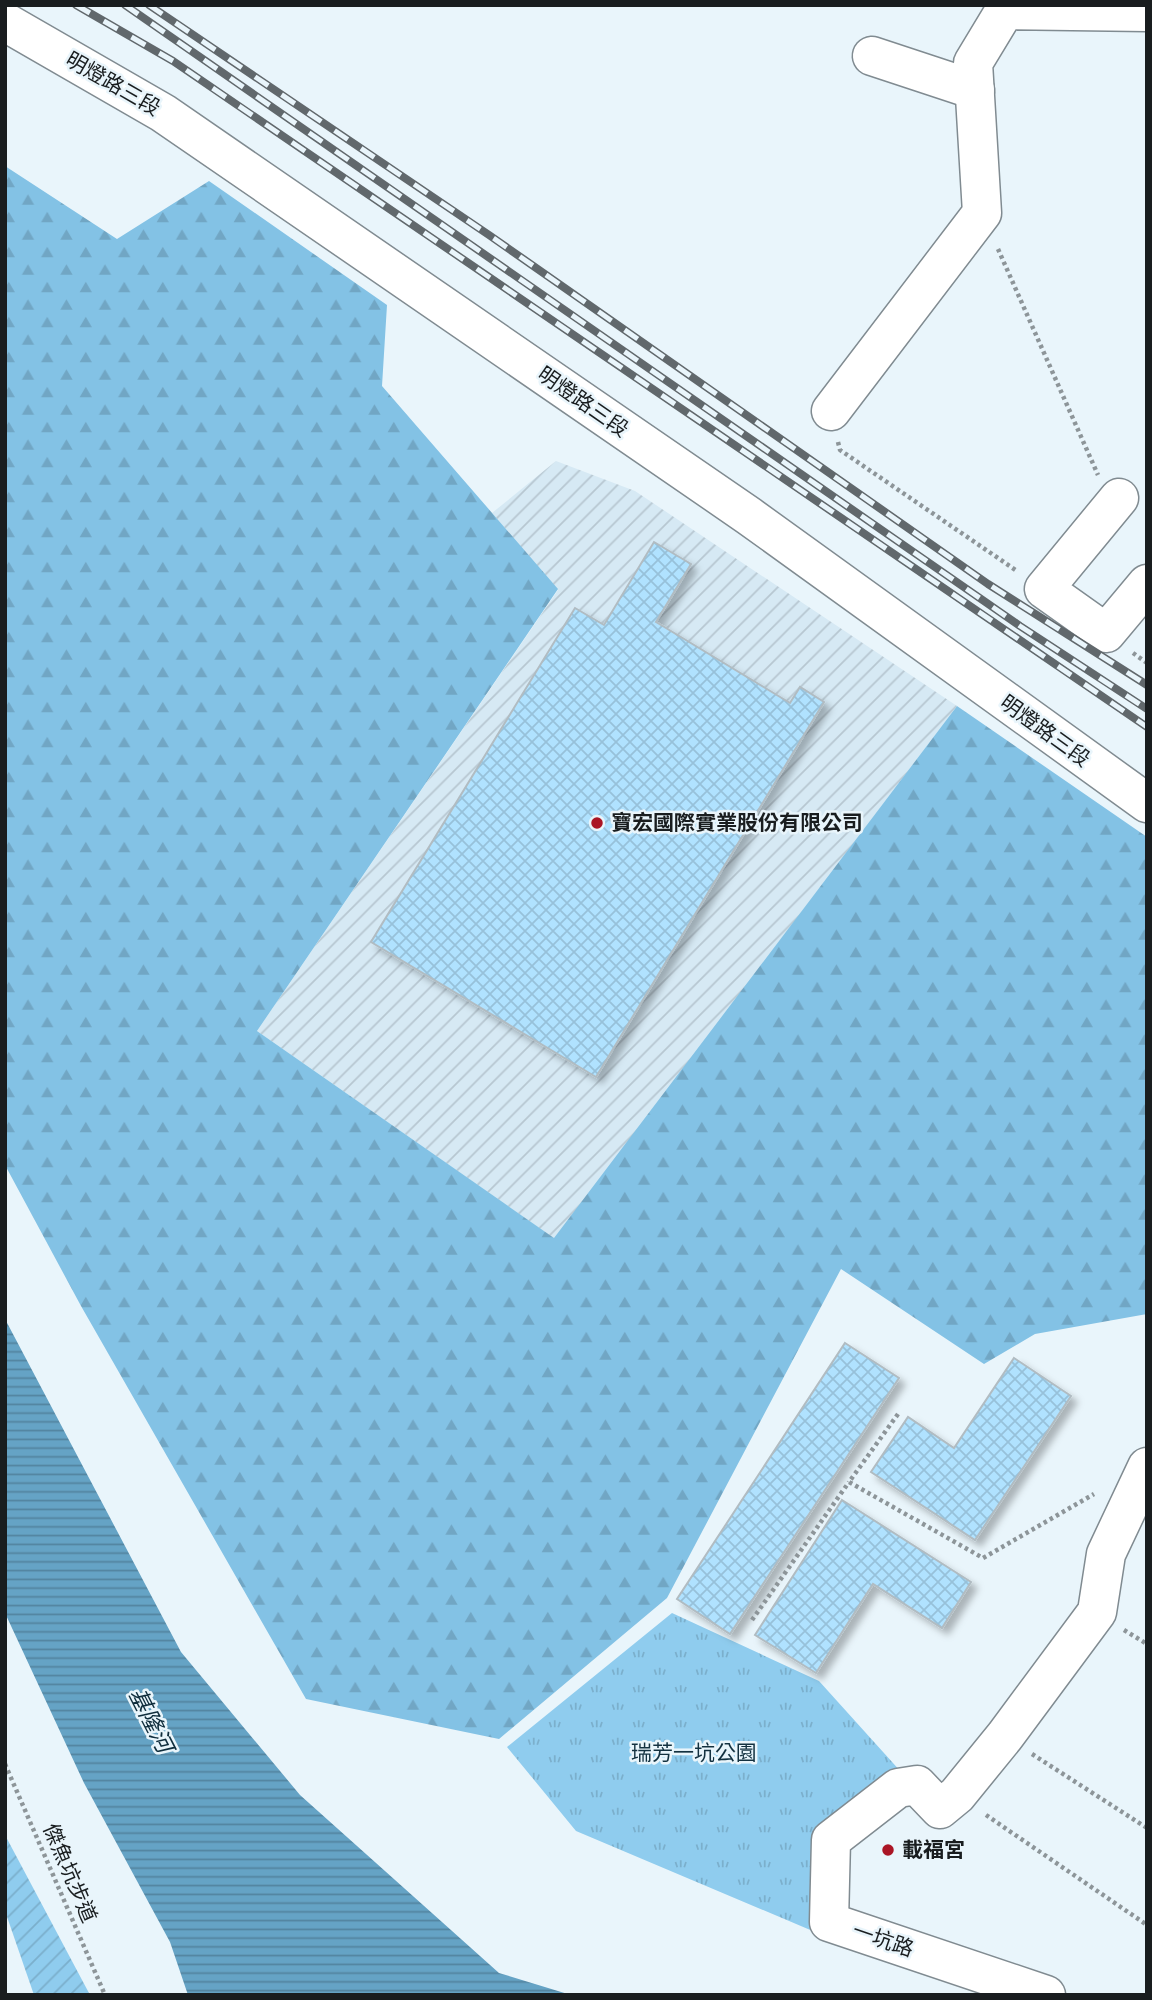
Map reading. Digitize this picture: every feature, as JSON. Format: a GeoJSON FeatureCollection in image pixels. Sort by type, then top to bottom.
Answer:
{"type":"FeatureCollection","features":[{"type":"Feature","properties":{"kind":"street"},"geometry":{"type":"LineString","coordinates":[[831,411],[982,213],[973,63],[1005,10],[1147,12]]}},
{"type":"Feature","properties":{"kind":"street","name":"明燈路三段"},"geometry":{"type":"LineString","coordinates":[[5,22],[163,113],[748,516],[1147,803]]}},
{"type":"Feature","properties":{"kind":"street"},"geometry":{"type":"LineString","coordinates":[[872,56],[975,90]]}},
{"type":"Feature","properties":{"kind":"street"},"geometry":{"type":"LineString","coordinates":[[1119,498],[1044,589],[1106,633],[1147,584]]}},
{"type":"Feature","properties":{"kind":"street"},"geometry":{"type":"LineString","coordinates":[[957,1795],[1005,1736],[1097,1612],[1106,1554],[1147,1467]]}},
{"type":"Feature","properties":{"kind":"street","name":"一坑路"},"geometry":{"type":"LineString","coordinates":[[957,1795],[940,1809],[917,1785],[898,1788],[831,1840],[829,1922],[1046,1995]]}},
{"type":"Feature","properties":{"kind":"path"},"geometry":{"type":"LineString","coordinates":[[982,213],[1098,475],[1119,498]]}},
{"type":"Feature","properties":{"kind":"path"},"geometry":{"type":"LineString","coordinates":[[831,411],[840,450],[1044,589]]}},
{"type":"Feature","properties":{"kind":"path"},"geometry":{"type":"LineString","coordinates":[[752,1620],[898,1414]]}},
{"type":"Feature","properties":{"kind":"path"},"geometry":{"type":"LineString","coordinates":[[849,1482],[983,1558],[1100,1491]]}},
{"type":"Feature","properties":{"kind":"path"},"geometry":{"type":"LineString","coordinates":[[1005,1736],[1147,1828]]}},
{"type":"Feature","properties":{"kind":"path","name":"傑魚坑步道"},"geometry":{"type":"LineString","coordinates":[[5,1764],[105,1995]]}},
{"type":"Feature","properties":{"kind":"path"},"geometry":{"type":"LineString","coordinates":[[957,1795],[1147,1926]]}},
{"type":"Feature","properties":{"kind":"shaded area"},"geometry":{"type":"Polygon","coordinates":[[[556,461],[635,491],[957,706],[555,1239],[257,1031],[558,590],[492,513],[556,461]]]}},
{"type":"Feature","properties":{"kind":"green space"},"geometry":{"type":"Polygon","coordinates":[[[5,166],[117,239],[209,181],[387,305],[382,386],[558,589],[257,1031],[554,1238],[957,706],[1147,837],[1147,1314],[1035,1334],[984,1364],[841,1269],[667,1598],[499,1739],[306,1699],[81,1306],[5,1165],[5,166]]]}},
{"type":"Feature","properties":{"kind":"green space","name":"瑞芳一坑公園"},"geometry":{"type":"Polygon","coordinates":[[[672,1613],[819,1681],[902,1773],[818,1829],[815,1932],[576,1831],[507,1747],[672,1613]]]}},
{"type":"Feature","properties":{"kind":"green space"},"geometry":{"type":"Polygon","coordinates":[[[5,1835],[90,1995],[34,1995],[5,1911],[5,1835]]]}},
{"type":"Feature","properties":{"kind":"water","name":"基隆河"},"geometry":{"type":"Polygon","coordinates":[[[5,1319],[181,1652],[300,1795],[499,1973],[571,1995],[188,1995],[170,1942],[84,1783],[5,1613],[5,1319]]]}},
{"type":"Feature","properties":{"kind":"building","name":"寶宏國際實業股份有限公司"},"geometry":{"type":"Polygon","coordinates":[[[654,542],[691,564],[656,622],[790,703],[800,687],[824,702],[596,1077],[371,942],[575,608],[604,625],[654,542]]]}},
{"type":"Feature","properties":{"kind":"building"},"geometry":{"type":"Polygon","coordinates":[[[845,1343],[899,1378],[730,1634],[677,1599],[845,1343]]]}},
{"type":"Feature","properties":{"kind":"building"},"geometry":{"type":"Polygon","coordinates":[[[1014,1358],[1071,1396],[975,1540],[871,1472],[908,1417],[954,1448],[1014,1358]]]}},
{"type":"Feature","properties":{"kind":"building"},"geometry":{"type":"Polygon","coordinates":[[[842,1500],[971,1582],[942,1628],[873,1584],[816,1673],[755,1635],[842,1500]]]}},
{"type":"Feature","properties":{"kind":"railway"},"geometry":{"type":"LineString","coordinates":[[76,5],[173,61],[1147,727]]}},
{"type":"Feature","properties":{"kind":"railway"},"geometry":{"type":"LineString","coordinates":[[125,5],[1020,626],[1147,709]]}},
{"type":"Feature","properties":{"kind":"railway"},"geometry":{"type":"LineString","coordinates":[[149,5],[489,235],[988,584],[1147,685]]}},
{"type":"Feature","properties":{"kind":"place","name":"寶宏國際實業股份有限公司"},"geometry":{"type":"Point","coordinates":[597,823]}},
{"type":"Feature","properties":{"kind":"place","name":"載福宮"},"geometry":{"type":"Point","coordinates":[888,1850]}}]}
